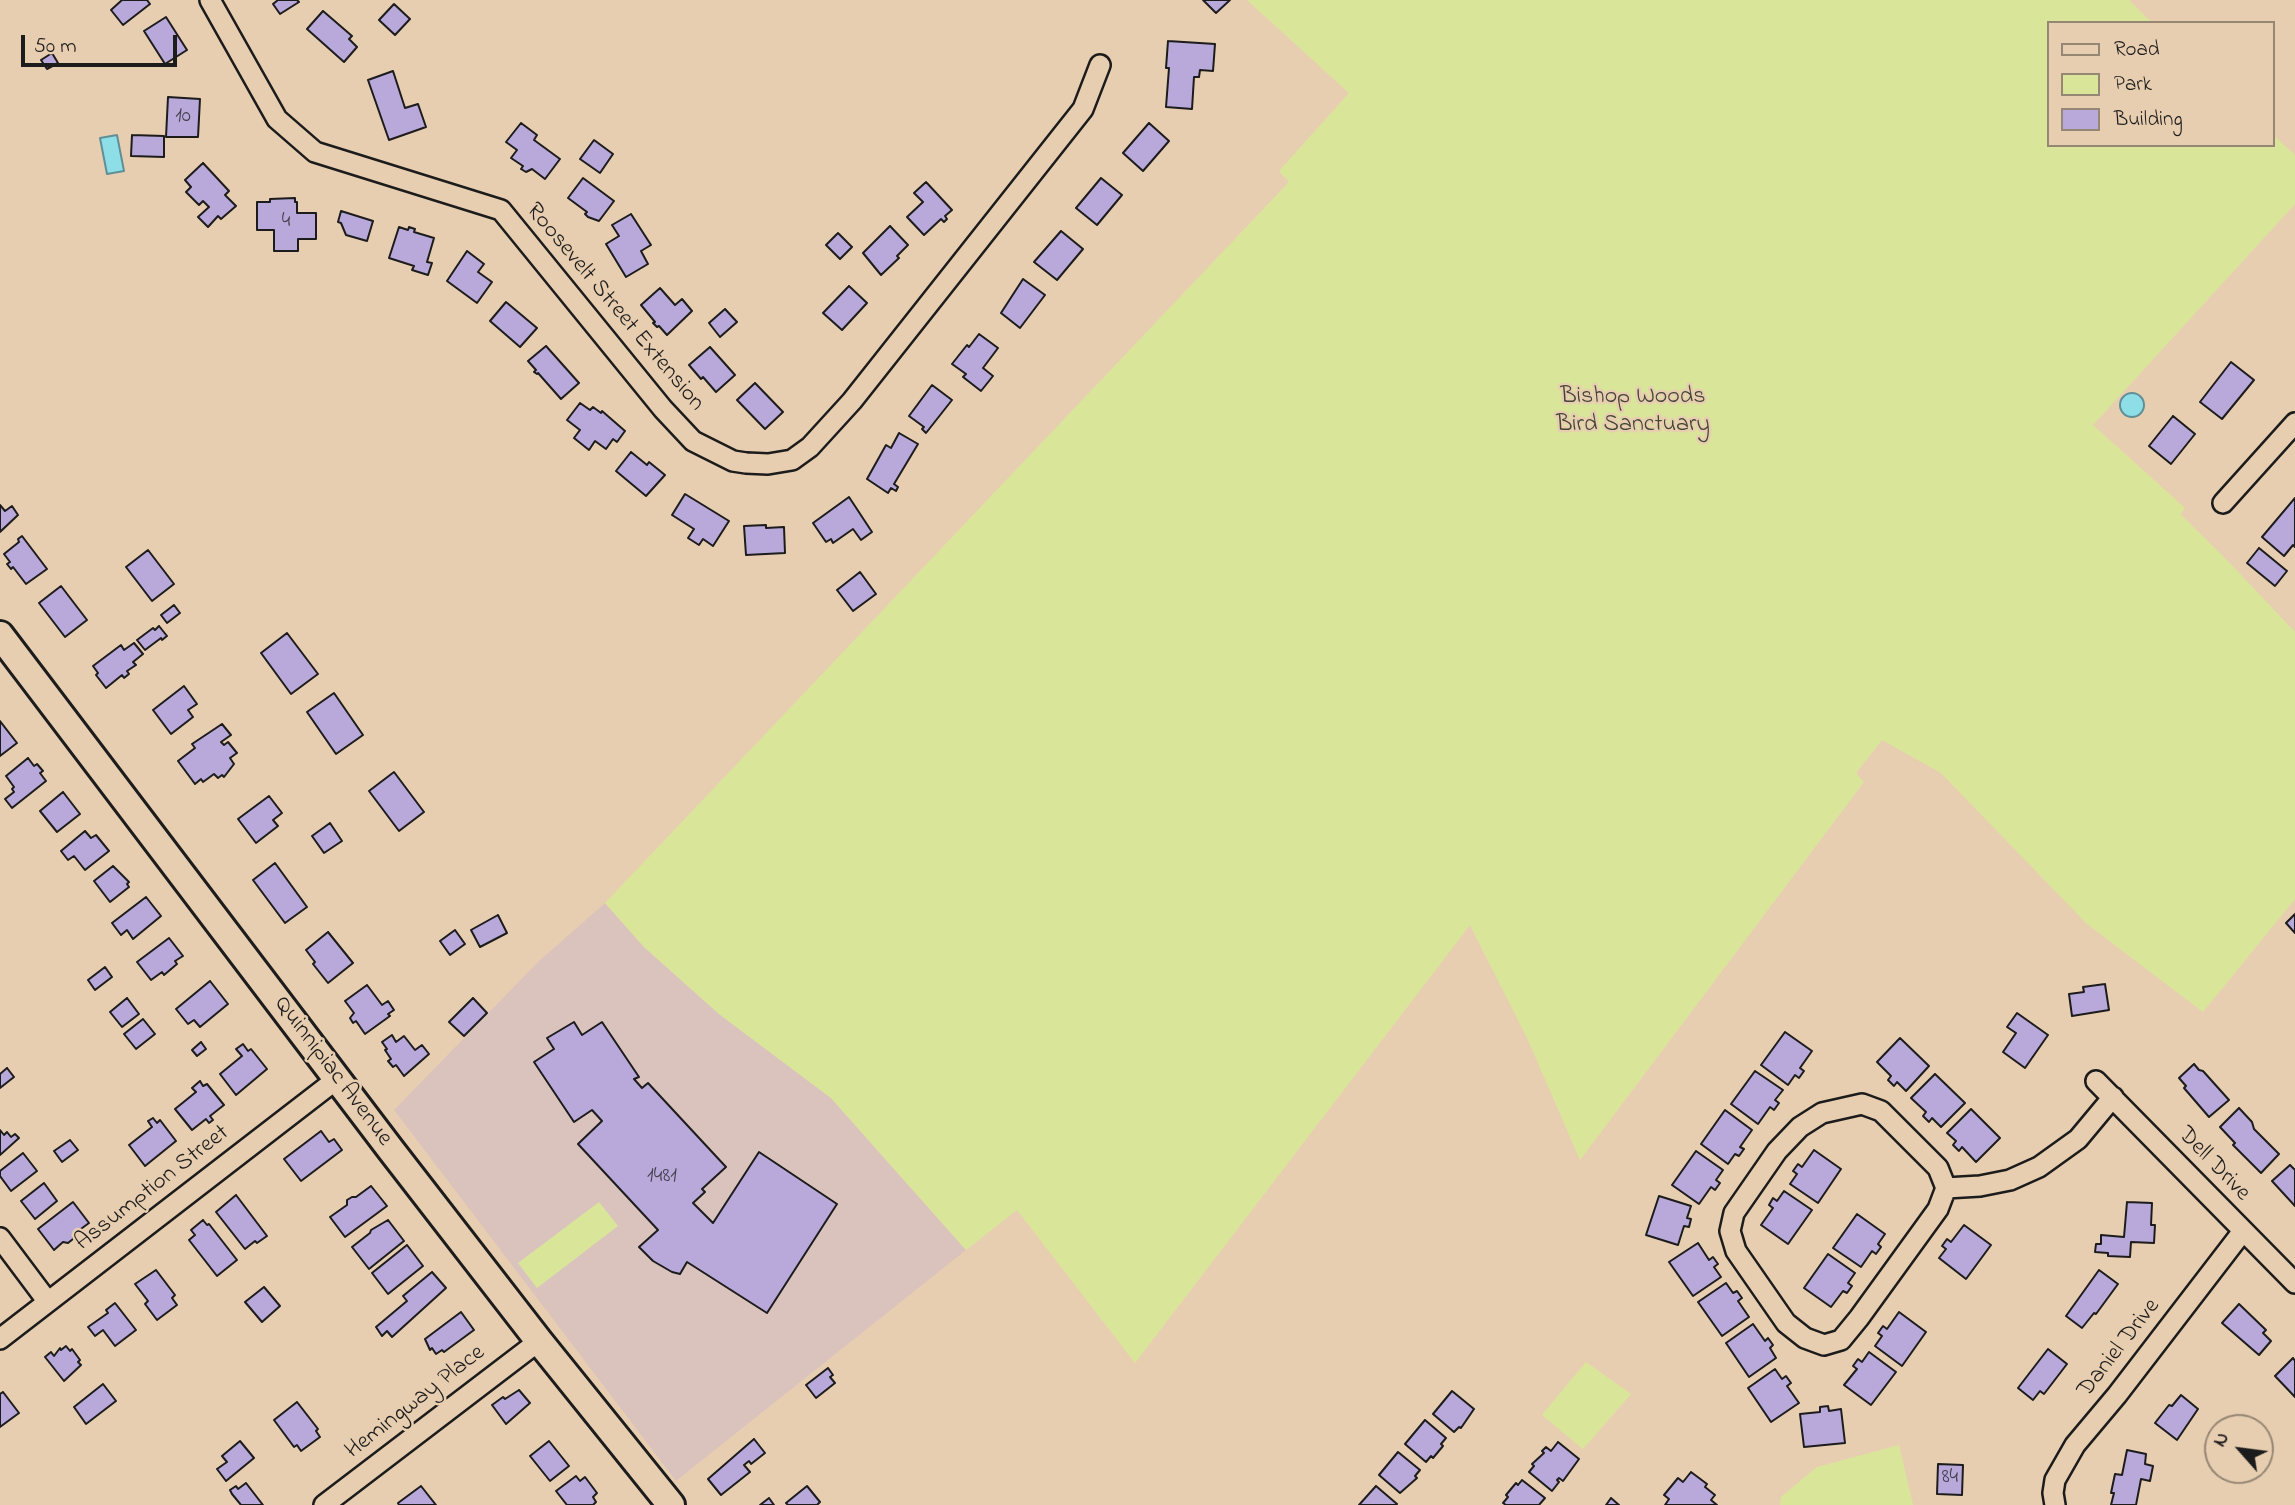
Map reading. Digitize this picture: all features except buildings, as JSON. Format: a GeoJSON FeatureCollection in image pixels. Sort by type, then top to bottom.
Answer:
{"type":"FeatureCollection","features":[{"type":"Feature","properties":{"kind":"main road","name":"Quinnipiac Avenue"},"geometry":{"type":"LineString","coordinates":[[0,635],[337,1079],[671,1505]]}},
{"type":"Feature","properties":{"kind":"street","name":"Roosevelt Street Extension"},"geometry":{"type":"LineString","coordinates":[[210,0],[277,119],[316,152],[502,210],[663,409],[693,441],[733,461],[768,464],[792,460],[810,447],[852,401],[1083,110],[1100,65]]}},
{"type":"Feature","properties":{"kind":"street"},"geometry":{"type":"LineString","coordinates":[[2223,503],[2295,423]]}},
{"type":"Feature","properties":{"kind":"street","name":"Assumption Street"},"geometry":{"type":"LineString","coordinates":[[0,1339],[337,1079]]}},
{"type":"Feature","properties":{"kind":"street","name":"Dell Drive"},"geometry":{"type":"LineString","coordinates":[[2096,1081],[2295,1283]]}},
{"type":"Feature","properties":{"kind":"street"},"geometry":{"type":"LineString","coordinates":[[1946,1188],[1980,1186],[2010,1180],[2039,1167],[2078,1139],[2113,1097]]}},
{"type":"Feature","properties":{"kind":"street"},"geometry":{"type":"LineString","coordinates":[[1862,1104],[1881,1111],[1938,1168],[1946,1188],[1938,1209],[1859,1318],[1841,1340],[1824,1345],[1805,1338],[1786,1322],[1736,1251],[1730,1231],[1734,1213],[1777,1152],[1800,1127],[1822,1113],[1862,1104]]}},
{"type":"Feature","properties":{"kind":"street","name":"Daniel Drive"},"geometry":{"type":"LineString","coordinates":[[2055,1505],[2055,1480],[2075,1445],[2117,1395],[2243,1231]]}},
{"type":"Feature","properties":{"kind":"street"},"geometry":{"type":"LineString","coordinates":[[0,1238],[48,1302]]}},
{"type":"Feature","properties":{"kind":"street","name":"Hemingway Place"},"geometry":{"type":"LineString","coordinates":[[324,1505],[539,1340]]}},
{"type":"Feature","properties":{"kind":"shaded area"},"geometry":{"type":"Polygon","coordinates":[[[605,903],[644,947],[719,1014],[831,1098],[966,1250],[676,1481],[394,1110],[539,961],[605,903]]]}},
{"type":"Feature","properties":{"kind":"green space","name":"Bishop Woods Bird Sanctuary"},"geometry":{"type":"Polygon","coordinates":[[[1247,0],[2129,0],[2150,21],[2046,21],[2046,147],[2274,147],[2274,136],[2295,155],[2295,204],[2093,425],[2185,508],[2180,514],[2295,632],[2295,899],[2203,1012],[2087,924],[1941,773],[1882,740],[1856,773],[1864,782],[1580,1160],[1528,1040],[1470,925],[1135,1363],[1017,1210],[966,1250],[831,1098],[719,1014],[644,947],[605,903],[1289,182],[1279,171],[1349,93],[1247,0]]]}},
{"type":"Feature","properties":{"kind":"green space"},"geometry":{"type":"Polygon","coordinates":[[[599,1202],[618,1226],[537,1288],[518,1263],[599,1202]]]}},
{"type":"Feature","properties":{"kind":"green space"},"geometry":{"type":"Polygon","coordinates":[[[1586,1362],[1631,1394],[1583,1449],[1542,1415],[1586,1362]]]}},
{"type":"Feature","properties":{"kind":"green space"},"geometry":{"type":"Polygon","coordinates":[[[1899,1445],[1913,1505],[1780,1505],[1781,1497],[1817,1467],[1899,1445]]]}},
{"type":"Feature","properties":{"kind":"water"},"geometry":{"type":"Polygon","coordinates":[[[117,135],[124,171],[107,174],[100,138],[117,135]]]}},
{"type":"Feature","properties":{"kind":"water"},"geometry":{"type":"Polygon","coordinates":[[[2132,393],[2143,400],[2144,405],[2137,416],[2132,417],[2121,410],[2120,405],[2127,394],[2132,393]]]}}]}
